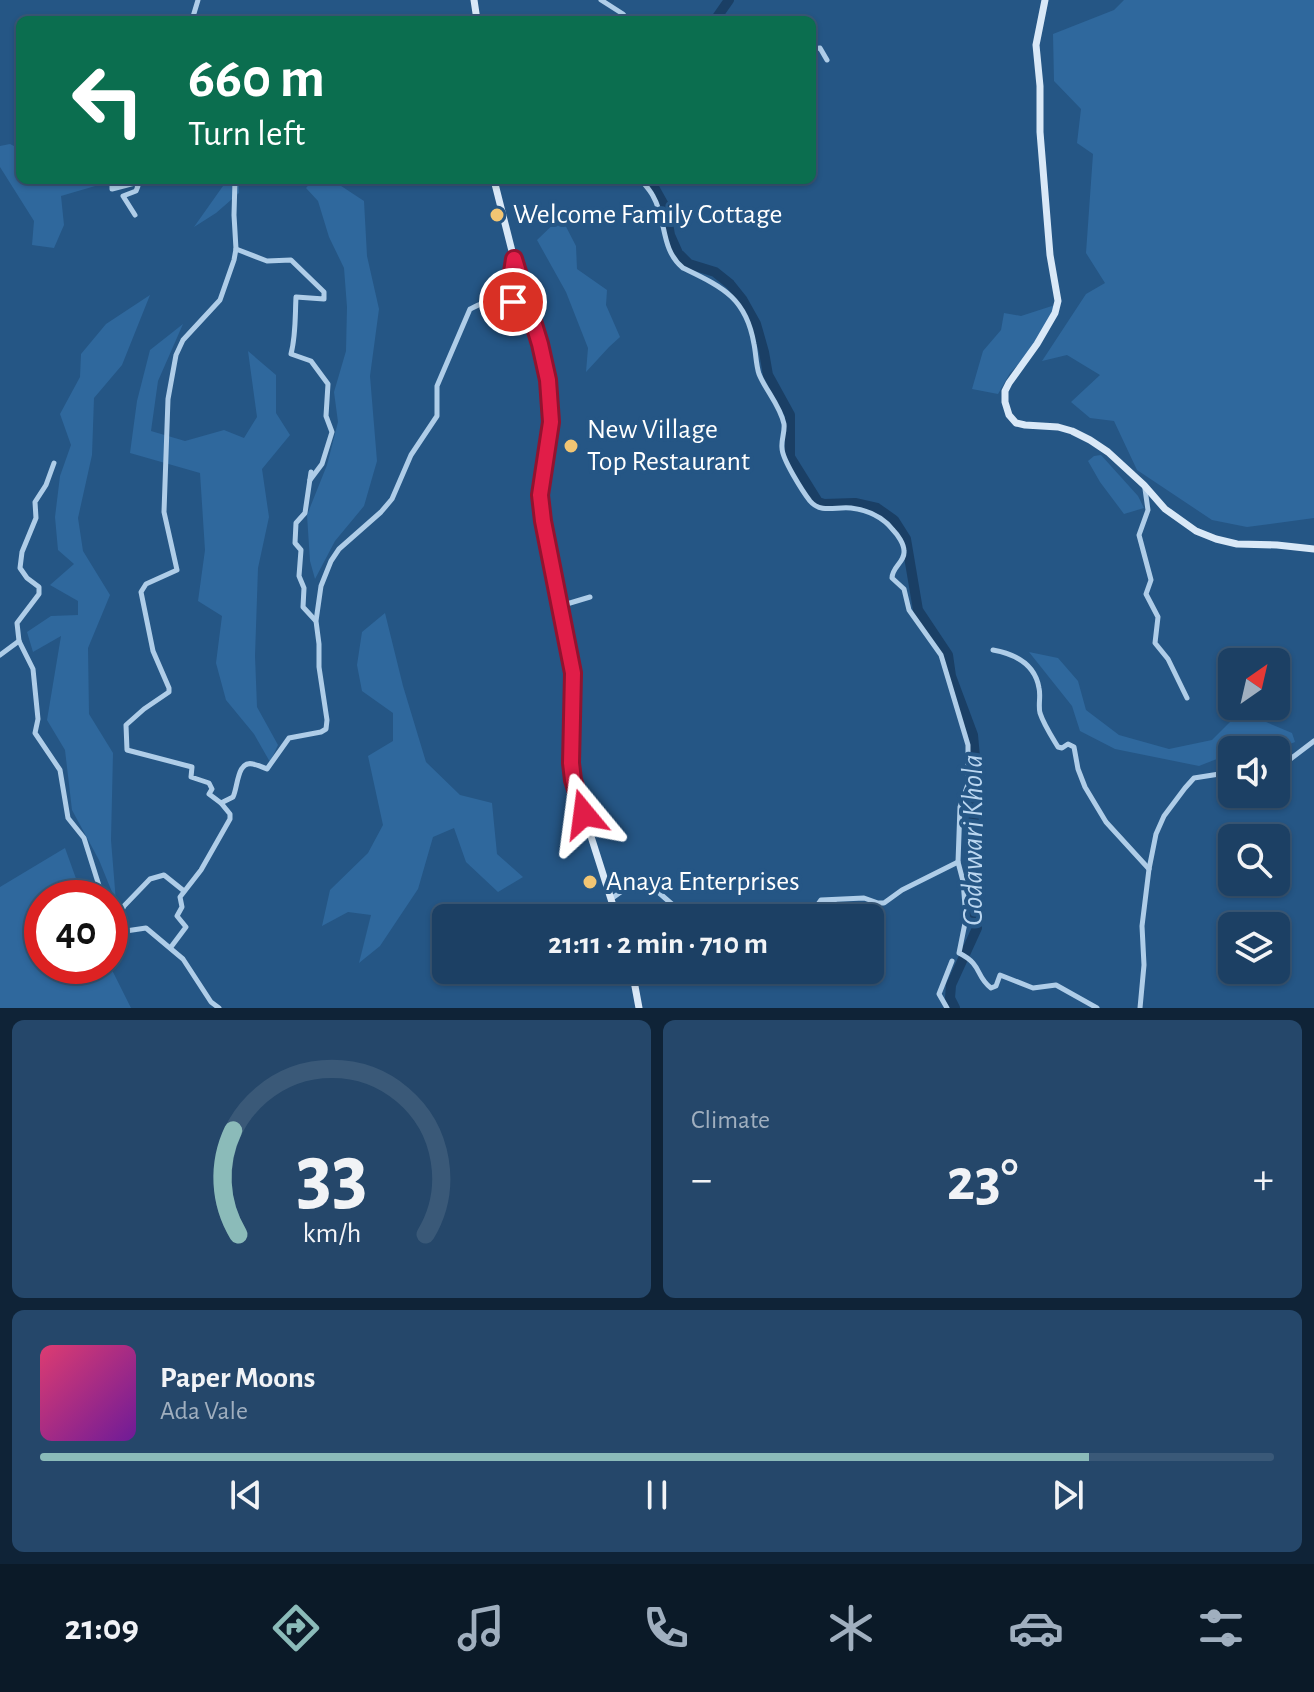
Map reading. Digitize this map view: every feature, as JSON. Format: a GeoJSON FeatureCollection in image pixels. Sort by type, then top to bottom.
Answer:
{"type":"FeatureCollection","features":[{"type":"Feature","properties":{"kind":"street"},"geometry":{"type":"LineString","coordinates":[[601,0],[625,16]]}},
{"type":"Feature","properties":{"kind":"street"},"geometry":{"type":"LineString","coordinates":[[1045,0],[1036,45],[1040,132],[1050,255],[1059,294],[1055,313],[1005,391],[1009,415],[1016,423],[1058,427],[1081,435],[1108,452],[1165,509],[1196,531],[1237,544],[1314,549]]}},
{"type":"Feature","properties":{"kind":"street"},"geometry":{"type":"LineString","coordinates":[[816,48],[820,48],[827,60]]}},
{"type":"Feature","properties":{"kind":"street"},"geometry":{"type":"LineString","coordinates":[[112,184],[112,189],[131,184]]}},
{"type":"Feature","properties":{"kind":"street"},"geometry":{"type":"LineString","coordinates":[[135,215],[123,196],[136,191],[136,184]]}},
{"type":"Feature","properties":{"kind":"street"},"geometry":{"type":"LineString","coordinates":[[171,947],[186,927],[177,916],[182,907],[180,897],[201,870],[230,814],[209,794],[212,789],[209,783],[191,777],[192,767],[127,750],[126,725],[169,692],[153,651],[141,592],[146,584],[177,570],[164,512],[168,399],[176,355],[183,340],[220,300],[236,249],[235,184]]}},
{"type":"Feature","properties":{"kind":"street"},"geometry":{"type":"LineString","coordinates":[[495,184],[548,380],[551,422],[540,495],[573,673],[573,780],[613,904]]}},
{"type":"Feature","properties":{"kind":"street"},"geometry":{"type":"LineString","coordinates":[[644,184],[660,213],[671,255],[683,268],[724,289],[736,301],[749,323],[758,371],[784,423],[783,456],[811,503],[821,509],[849,508],[871,513],[884,520],[898,535],[904,553],[893,570],[892,578],[904,589],[909,610],[941,655],[968,745],[968,784],[960,807],[958,862],[966,918],[959,953],[974,962],[979,968],[982,982],[991,988],[996,986],[1000,975],[1033,988],[1056,985],[1097,1008]]}},
{"type":"Feature","properties":{"kind":"street"},"geometry":{"type":"LineString","coordinates":[[236,249],[267,261],[291,260],[324,292],[324,299],[296,297],[295,337],[291,354],[311,361],[328,384],[326,416],[332,432],[322,464],[310,480]]}},
{"type":"Feature","properties":{"kind":"street"},"geometry":{"type":"LineString","coordinates":[[221,803],[233,797],[240,770],[245,764],[267,769],[289,738],[326,729],[316,621],[321,586],[339,549],[392,499],[411,455],[437,416],[437,386],[470,309],[483,302],[513,302],[514,259]]}},
{"type":"Feature","properties":{"kind":"street"},"geometry":{"type":"LineString","coordinates":[[54,463],[46,485],[35,502],[36,518],[22,552],[20,568],[39,587],[39,594],[17,623],[19,641],[33,669],[38,719],[35,733],[60,770],[68,818],[84,838],[97,880]]}},
{"type":"Feature","properties":{"kind":"street"},"geometry":{"type":"LineString","coordinates":[[311,472],[305,513],[296,523],[295,543],[301,550],[299,576],[304,588],[303,607],[316,621]]}},
{"type":"Feature","properties":{"kind":"street"},"geometry":{"type":"LineString","coordinates":[[1144,485],[1148,510],[1139,535],[1151,580],[1146,594],[1158,617],[1155,643],[1168,659],[1187,698]]}},
{"type":"Feature","properties":{"kind":"street"},"geometry":{"type":"LineString","coordinates":[[560,606],[590,597]]}},
{"type":"Feature","properties":{"kind":"street"},"geometry":{"type":"LineString","coordinates":[[0,655],[19,641]]}},
{"type":"Feature","properties":{"kind":"street"},"geometry":{"type":"LineString","coordinates":[[993,650],[1022,659],[1033,671],[1039,687],[1039,711],[1058,747],[1068,744],[1074,747],[1085,787],[1106,822],[1149,869]]}},
{"type":"Feature","properties":{"kind":"street"},"geometry":{"type":"LineString","coordinates":[[1290,759],[1314,741]]}},
{"type":"Feature","properties":{"kind":"street"},"geometry":{"type":"LineString","coordinates":[[1140,1008],[1145,945],[1142,926],[1156,834],[1164,816],[1194,778],[1218,774]]}},
{"type":"Feature","properties":{"kind":"street"},"geometry":{"type":"LineString","coordinates":[[818,904],[821,900],[864,898],[884,903],[902,890],[958,862]]}},
{"type":"Feature","properties":{"kind":"street"},"geometry":{"type":"LineString","coordinates":[[128,902],[150,879],[164,875],[184,891]]}},
{"type":"Feature","properties":{"kind":"street"},"geometry":{"type":"LineString","coordinates":[[611,899],[632,884],[643,881],[672,904]]}},
{"type":"Feature","properties":{"kind":"street"},"geometry":{"type":"LineString","coordinates":[[834,900],[834,904]]}},
{"type":"Feature","properties":{"kind":"street"},"geometry":{"type":"LineString","coordinates":[[128,931],[146,928],[171,947],[183,959],[211,1002],[219,1008]]}},
{"type":"Feature","properties":{"kind":"street"},"geometry":{"type":"LineString","coordinates":[[947,1008],[939,994],[952,961]]}},
{"type":"Feature","properties":{"kind":"street"},"geometry":{"type":"LineString","coordinates":[[635,984],[639,1008]]}},
{"type":"Feature","properties":{"kind":"shaded area"},"geometry":{"type":"Polygon","coordinates":[[[1124,0],[1314,0],[1314,518],[1247,527],[1212,520],[1137,470],[1114,421],[1090,418],[1071,402],[1100,375],[1067,355],[1042,361],[1086,294],[1105,283],[1086,253],[1093,154],[1077,143],[1081,109],[1054,81],[1053,34],[1114,10],[1124,0]]]}},
{"type":"Feature","properties":{"kind":"shaded area"},"geometry":{"type":"Polygon","coordinates":[[[10,144],[16,147],[16,184],[102,184],[61,196],[64,225],[54,248],[32,245],[34,221],[0,167],[0,146],[10,144]]]}},
{"type":"Feature","properties":{"kind":"shaded area"},"geometry":{"type":"Polygon","coordinates":[[[239,184],[239,193],[194,227],[223,186],[239,184]]]}},
{"type":"Feature","properties":{"kind":"shaded area"},"geometry":{"type":"Polygon","coordinates":[[[310,184],[338,184],[364,201],[367,256],[379,309],[370,376],[377,461],[364,506],[335,541],[315,579],[310,561],[307,515],[327,465],[338,422],[334,392],[346,351],[347,307],[344,268],[329,237],[318,201],[306,188],[310,184]]]}},
{"type":"Feature","properties":{"kind":"shaded area"},"geometry":{"type":"Polygon","coordinates":[[[561,217],[576,246],[577,269],[607,290],[606,305],[620,337],[586,372],[588,348],[566,292],[537,240],[561,217]]]}},
{"type":"Feature","properties":{"kind":"shaded area"},"geometry":{"type":"Polygon","coordinates":[[[150,295],[122,365],[94,398],[92,455],[78,518],[83,551],[110,595],[88,648],[89,714],[113,753],[111,840],[114,880],[107,880],[72,810],[65,750],[47,720],[61,636],[33,652],[27,632],[51,616],[78,615],[78,601],[50,585],[74,564],[58,550],[55,517],[60,476],[71,445],[60,414],[80,377],[81,354],[106,324],[150,295]]]}},
{"type":"Feature","properties":{"kind":"shaded area"},"geometry":{"type":"Polygon","coordinates":[[[1055,305],[1033,349],[1010,373],[998,394],[972,389],[983,351],[1001,330],[1004,313],[1021,316],[1055,305]]]}},
{"type":"Feature","properties":{"kind":"shaded area"},"geometry":{"type":"Polygon","coordinates":[[[183,324],[158,381],[151,431],[185,441],[224,430],[244,438],[257,417],[248,351],[276,375],[276,413],[290,435],[262,469],[269,517],[258,568],[255,656],[257,707],[278,745],[270,762],[254,734],[226,700],[216,663],[222,616],[198,601],[205,550],[200,473],[130,453],[137,401],[150,350],[183,324]]]}},
{"type":"Feature","properties":{"kind":"shaded area"},"geometry":{"type":"Polygon","coordinates":[[[1101,455],[1138,496],[1144,508],[1124,514],[1088,461],[1101,455]]]}},
{"type":"Feature","properties":{"kind":"shaded area"},"geometry":{"type":"Polygon","coordinates":[[[385,613],[426,762],[460,795],[492,803],[497,854],[523,877],[498,892],[466,862],[454,828],[433,837],[418,889],[380,946],[359,963],[371,915],[348,912],[322,926],[330,890],[368,853],[383,825],[368,756],[393,741],[393,713],[362,691],[357,665],[362,632],[385,613]]]}},
{"type":"Feature","properties":{"kind":"shaded area"},"geometry":{"type":"Polygon","coordinates":[[[1029,652],[1058,658],[1078,681],[1086,710],[1119,735],[1169,749],[1212,740],[1232,720],[1261,720],[1292,733],[1295,742],[1290,744],[1290,736],[1218,736],[1218,759],[1199,766],[1115,749],[1080,731],[1072,706],[1029,652]]]}},
{"type":"Feature","properties":{"kind":"shaded area"},"geometry":{"type":"Polygon","coordinates":[[[65,848],[77,880],[24,880],[24,984],[119,984],[131,1008],[0,1008],[0,887],[65,848]]]}},
{"type":"Feature","properties":{"kind":"waterway","name":"Godawari Khola"},"geometry":{"type":"LineString","coordinates":[[718,16],[729,0]]}},
{"type":"Feature","properties":{"kind":"waterway","name":"Godawari Khola"},"geometry":{"type":"LineString","coordinates":[[652,184],[665,207],[670,235],[678,253],[689,264],[715,272],[730,284],[756,324],[768,375],[790,415],[790,457],[818,502],[855,503],[877,508],[894,520],[906,539],[918,610],[948,655],[951,676],[973,735],[978,790],[972,830],[971,888],[977,928],[951,985],[950,998],[955,1008]]}},
{"type":"Feature","properties":{"kind":"place","name":"Welcome Family Cottage"},"geometry":{"type":"Point","coordinates":[497,215]}},
{"type":"Feature","properties":{"kind":"place","name":"New Village Top Restaurant"},"geometry":{"type":"Point","coordinates":[571,446]}},
{"type":"Feature","properties":{"kind":"place","name":"Anaya Enterprises"},"geometry":{"type":"Point","coordinates":[590,882]}},
{"type":"Feature","properties":{"kind":"route"},"geometry":{"type":"LineString","coordinates":[[513,302],[514,259],[548,380],[551,422],[540,495],[573,673],[571,763],[584,814]]}}]}
